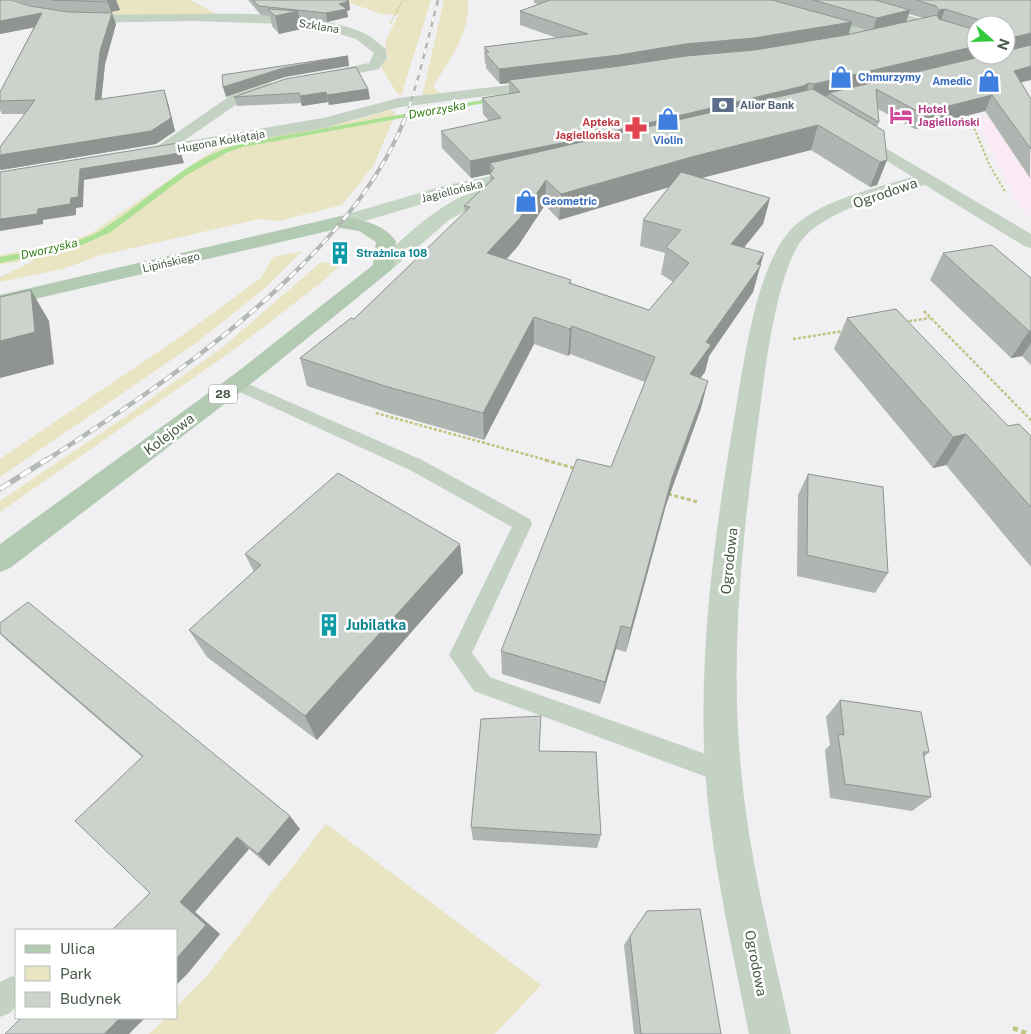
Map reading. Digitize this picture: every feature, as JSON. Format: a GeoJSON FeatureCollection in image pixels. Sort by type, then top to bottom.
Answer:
{"type":"FeatureCollection","features":[{"type":"Feature","properties":{"kind":"main road"},"geometry":{"type":"LineString","coordinates":[[341,222],[368,227],[380,234],[386,241],[384,267]]}},
{"type":"Feature","properties":{"kind":"main road","name":"Lipińskiego"},"geometry":{"type":"LineString","coordinates":[[0,301],[341,222]]}},
{"type":"Feature","properties":{"kind":"main road","name":"Kolejowa"},"geometry":{"type":"LineString","coordinates":[[0,560],[321,320],[384,267]]}},
{"type":"Feature","properties":{"kind":"street"},"geometry":{"type":"LineString","coordinates":[[740,0],[829,23],[871,37]]}},
{"type":"Feature","properties":{"kind":"street"},"geometry":{"type":"LineString","coordinates":[[844,0],[954,34]]}},
{"type":"Feature","properties":{"kind":"street","name":"Szklana"},"geometry":{"type":"LineString","coordinates":[[67,18],[208,18],[306,23],[352,32],[373,42],[381,52],[380,58],[374,66],[353,72],[305,80]]}},
{"type":"Feature","properties":{"kind":"street"},"geometry":{"type":"LineString","coordinates":[[849,43],[892,33],[933,28]]}},
{"type":"Feature","properties":{"kind":"street"},"geometry":{"type":"LineString","coordinates":[[159,151],[235,99],[286,83]]}},
{"type":"Feature","properties":{"kind":"street","name":"Hugona Kołłątaja"},"geometry":{"type":"LineString","coordinates":[[130,156],[324,123],[411,102],[560,84]]}},
{"type":"Feature","properties":{"kind":"street"},"geometry":{"type":"LineString","coordinates":[[842,128],[1031,242]]}},
{"type":"Feature","properties":{"kind":"street","name":"Jagiellońska"},"geometry":{"type":"LineString","coordinates":[[341,222],[453,190],[543,172]]}},
{"type":"Feature","properties":{"kind":"street","name":"Kolejowa"},"geometry":{"type":"LineString","coordinates":[[384,267],[437,219],[463,201],[543,172]]}},
{"type":"Feature","properties":{"kind":"street","name":"Ogrodowa"},"geometry":{"type":"LineString","coordinates":[[770,1034],[737,865],[723,771],[720,723],[722,631],[734,512],[760,334],[781,264],[793,238],[808,223],[880,193],[926,179]]}},
{"type":"Feature","properties":{"kind":"lane"},"geometry":{"type":"LineString","coordinates":[[237,384],[416,465],[523,524],[460,656],[482,684],[723,771]]}},
{"type":"Feature","properties":{"kind":"path"},"geometry":{"type":"LineString","coordinates":[[964,110],[972,120],[990,166],[1011,200]]}},
{"type":"Feature","properties":{"kind":"path"},"geometry":{"type":"LineString","coordinates":[[924,311],[1031,420]]}},
{"type":"Feature","properties":{"kind":"path"},"geometry":{"type":"LineString","coordinates":[[902,322],[931,318]]}},
{"type":"Feature","properties":{"kind":"path"},"geometry":{"type":"LineString","coordinates":[[790,340],[846,331]]}},
{"type":"Feature","properties":{"kind":"path"},"geometry":{"type":"LineString","coordinates":[[371,412],[579,470]]}},
{"type":"Feature","properties":{"kind":"path"},"geometry":{"type":"LineString","coordinates":[[665,494],[703,504]]}},
{"type":"Feature","properties":{"kind":"path"},"geometry":{"type":"LineString","coordinates":[[1013,1028],[1028,1034]]}},
{"type":"Feature","properties":{"kind":"shaded area"},"geometry":{"type":"Polygon","coordinates":[[[975,117],[988,117],[1031,131],[1031,218],[1019,207],[975,117]]]}},
{"type":"Feature","properties":{"kind":"green space"},"geometry":{"type":"Polygon","coordinates":[[[88,0],[190,0],[221,16],[94,15],[88,0]]]}},
{"type":"Feature","properties":{"kind":"green space"},"geometry":{"type":"Polygon","coordinates":[[[342,0],[431,0],[401,96],[397,93],[381,67],[388,57],[385,43],[398,15],[381,14],[342,0]]]}},
{"type":"Feature","properties":{"kind":"green space"},"geometry":{"type":"Polygon","coordinates":[[[444,0],[468,0],[466,24],[458,46],[433,86],[442,96],[422,97],[444,0]]]}},
{"type":"Feature","properties":{"kind":"green space"},"geometry":{"type":"Polygon","coordinates":[[[389,110],[396,112],[374,165],[342,205],[279,221],[259,219],[98,256],[63,269],[0,282],[0,277],[35,260],[0,264],[0,255],[65,243],[90,234],[203,157],[228,143],[352,121],[389,110]]]}},
{"type":"Feature","properties":{"kind":"green space"},"geometry":{"type":"Polygon","coordinates":[[[302,251],[265,288],[196,343],[0,477],[0,459],[180,337],[261,278],[273,257],[302,251]]]}},
{"type":"Feature","properties":{"kind":"green space"},"geometry":{"type":"Polygon","coordinates":[[[321,262],[340,265],[322,282],[235,349],[0,512],[0,501],[125,417],[223,347],[321,262]]]}},
{"type":"Feature","properties":{"kind":"green space"},"geometry":{"type":"Polygon","coordinates":[[[326,824],[541,985],[495,1034],[149,1034],[165,1019],[178,1019],[178,1005],[206,977],[326,824]]]}},
{"type":"Feature","properties":{"kind":"building"},"geometry":{"type":"Polygon","coordinates":[[[0,0],[11,0],[30,6],[68,12],[112,13],[100,51],[95,100],[164,90],[171,118],[151,131],[0,155],[0,147],[35,100],[0,101],[0,92],[42,13],[0,21],[0,0]]]}},
{"type":"Feature","properties":{"kind":"building"},"geometry":{"type":"Polygon","coordinates":[[[54,0],[107,0],[108,2],[54,0]]]}},
{"type":"Feature","properties":{"kind":"building"},"geometry":{"type":"Polygon","coordinates":[[[253,0],[349,1],[339,4],[347,9],[326,13],[259,6],[253,0]]]}},
{"type":"Feature","properties":{"kind":"building"},"geometry":{"type":"Polygon","coordinates":[[[550,0],[772,0],[852,22],[754,38],[685,44],[619,55],[499,69],[485,53],[489,52],[484,47],[588,34],[520,11],[550,0]]]}},
{"type":"Feature","properties":{"kind":"building"},"geometry":{"type":"Polygon","coordinates":[[[813,0],[875,0],[910,10],[877,18],[813,0]]]}},
{"type":"Feature","properties":{"kind":"building"},"geometry":{"type":"Polygon","coordinates":[[[916,0],[1031,0],[1031,33],[1016,37],[1016,15],[966,16],[945,9],[939,10],[936,6],[916,0]]]}},
{"type":"Feature","properties":{"kind":"building"},"geometry":{"type":"Polygon","coordinates":[[[268,9],[298,11],[275,16],[268,9]]]}},
{"type":"Feature","properties":{"kind":"building"},"geometry":{"type":"Polygon","coordinates":[[[937,15],[939,19],[966,27],[966,48],[814,84],[809,83],[577,140],[470,161],[441,131],[501,118],[482,98],[520,92],[509,80],[686,56],[755,50],[846,35],[937,15]]]}},
{"type":"Feature","properties":{"kind":"building"},"geometry":{"type":"Polygon","coordinates":[[[1031,45],[1031,66],[1014,71],[1031,99],[1031,149],[992,95],[921,113],[876,89],[879,122],[829,93],[966,60],[966,65],[1016,65],[1016,49],[1031,45]]]}},
{"type":"Feature","properties":{"kind":"building"},"geometry":{"type":"Polygon","coordinates":[[[348,56],[283,68],[223,87],[222,75],[348,56]]]}},
{"type":"Feature","properties":{"kind":"building"},"geometry":{"type":"Polygon","coordinates":[[[356,67],[368,89],[327,95],[326,92],[300,96],[299,93],[234,97],[285,79],[356,67]]]}},
{"type":"Feature","properties":{"kind":"building"},"geometry":{"type":"Polygon","coordinates":[[[813,89],[884,131],[887,160],[880,162],[818,125],[695,156],[561,194],[546,180],[519,219],[487,253],[571,280],[569,283],[649,310],[689,263],[666,247],[681,230],[643,220],[681,172],[770,198],[731,244],[764,253],[757,264],[761,265],[706,342],[711,345],[690,374],[708,381],[672,478],[631,628],[621,626],[605,682],[501,651],[577,459],[611,467],[655,357],[572,326],[570,329],[534,317],[483,413],[388,387],[300,358],[351,318],[354,319],[470,207],[464,206],[494,178],[490,174],[494,168],[490,163],[813,89]]]}},
{"type":"Feature","properties":{"kind":"building"},"geometry":{"type":"Polygon","coordinates":[[[178,143],[180,153],[80,169],[78,197],[71,198],[70,204],[38,209],[37,214],[0,219],[0,172],[178,143]]]}},
{"type":"Feature","properties":{"kind":"building"},"geometry":{"type":"Polygon","coordinates":[[[992,245],[1031,278],[1031,331],[943,253],[992,245]]]}},
{"type":"Feature","properties":{"kind":"building"},"geometry":{"type":"Polygon","coordinates":[[[31,290],[35,332],[0,341],[0,297],[31,290]]]}},
{"type":"Feature","properties":{"kind":"building"},"geometry":{"type":"Polygon","coordinates":[[[896,309],[1008,426],[1019,424],[1031,436],[1031,507],[966,434],[953,437],[847,318],[896,309]]]}},
{"type":"Feature","properties":{"kind":"building","name":"Jubilatka"},"geometry":{"type":"Polygon","coordinates":[[[338,473],[460,544],[305,716],[189,630],[261,565],[245,554],[338,473]]]}},
{"type":"Feature","properties":{"kind":"building"},"geometry":{"type":"Polygon","coordinates":[[[808,474],[883,487],[888,573],[807,555],[808,474]]]}},
{"type":"Feature","properties":{"kind":"building"},"geometry":{"type":"Polygon","coordinates":[[[28,602],[290,816],[258,854],[237,837],[180,902],[206,925],[178,957],[178,929],[113,929],[150,893],[75,821],[143,756],[0,633],[0,623],[28,602]]]}},
{"type":"Feature","properties":{"kind":"building"},"geometry":{"type":"Polygon","coordinates":[[[840,700],[921,712],[929,752],[923,752],[931,797],[845,784],[838,734],[844,735],[840,700]]]}},
{"type":"Feature","properties":{"kind":"building"},"geometry":{"type":"Polygon","coordinates":[[[541,716],[539,751],[596,752],[601,835],[471,827],[481,719],[541,716]]]}},
{"type":"Feature","properties":{"kind":"building"},"geometry":{"type":"Polygon","coordinates":[[[700,909],[721,1034],[641,1034],[630,936],[647,911],[700,909]]]}},
{"type":"Feature","properties":{"kind":"building"},"geometry":{"type":"Polygon","coordinates":[[[20,1019],[119,1019],[104,1034],[5,1034],[20,1019]]]}},
{"type":"Feature","properties":{"kind":"waterway","name":"Dworzyska"},"geometry":{"type":"LineString","coordinates":[[0,260],[74,245],[108,230],[182,174],[225,150],[242,145],[499,99]]}},
{"type":"Feature","properties":{"kind":"railway"},"geometry":{"type":"LineString","coordinates":[[406,117],[438,0]]}},
{"type":"Feature","properties":{"kind":"railway"},"geometry":{"type":"LineString","coordinates":[[300,267],[332,233],[361,197],[386,158],[406,116]]}},
{"type":"Feature","properties":{"kind":"railway"},"geometry":{"type":"LineString","coordinates":[[45,461],[145,394],[211,345],[273,293],[300,267]]}},
{"type":"Feature","properties":{"kind":"railway"},"geometry":{"type":"LineString","coordinates":[[0,489],[46,460]]}},
{"type":"Feature","properties":{"kind":"place","name":"Chmurzymy"},"geometry":{"type":"Point","coordinates":[841,77]}},
{"type":"Feature","properties":{"kind":"place","name":"Amedic"},"geometry":{"type":"Point","coordinates":[989,81]}},
{"type":"Feature","properties":{"kind":"place","name":"Alior Bank"},"geometry":{"type":"Point","coordinates":[723,105]}},
{"type":"Feature","properties":{"kind":"place","name":"Hotel Jagielloński"},"geometry":{"type":"Point","coordinates":[901,115]}},
{"type":"Feature","properties":{"kind":"place","name":"Violin"},"geometry":{"type":"Point","coordinates":[668,119]}},
{"type":"Feature","properties":{"kind":"place","name":"Apteka Jagiellońska"},"geometry":{"type":"Point","coordinates":[636,128]}},
{"type":"Feature","properties":{"kind":"place","name":"Geometric"},"geometry":{"type":"Point","coordinates":[526,201]}},
{"type":"Feature","properties":{"kind":"place","name":"Strażnica 108"},"geometry":{"type":"Point","coordinates":[340,253]}},
{"type":"Feature","properties":{"kind":"place","name":"Jubilatka"},"geometry":{"type":"Point","coordinates":[329,625]}}]}
